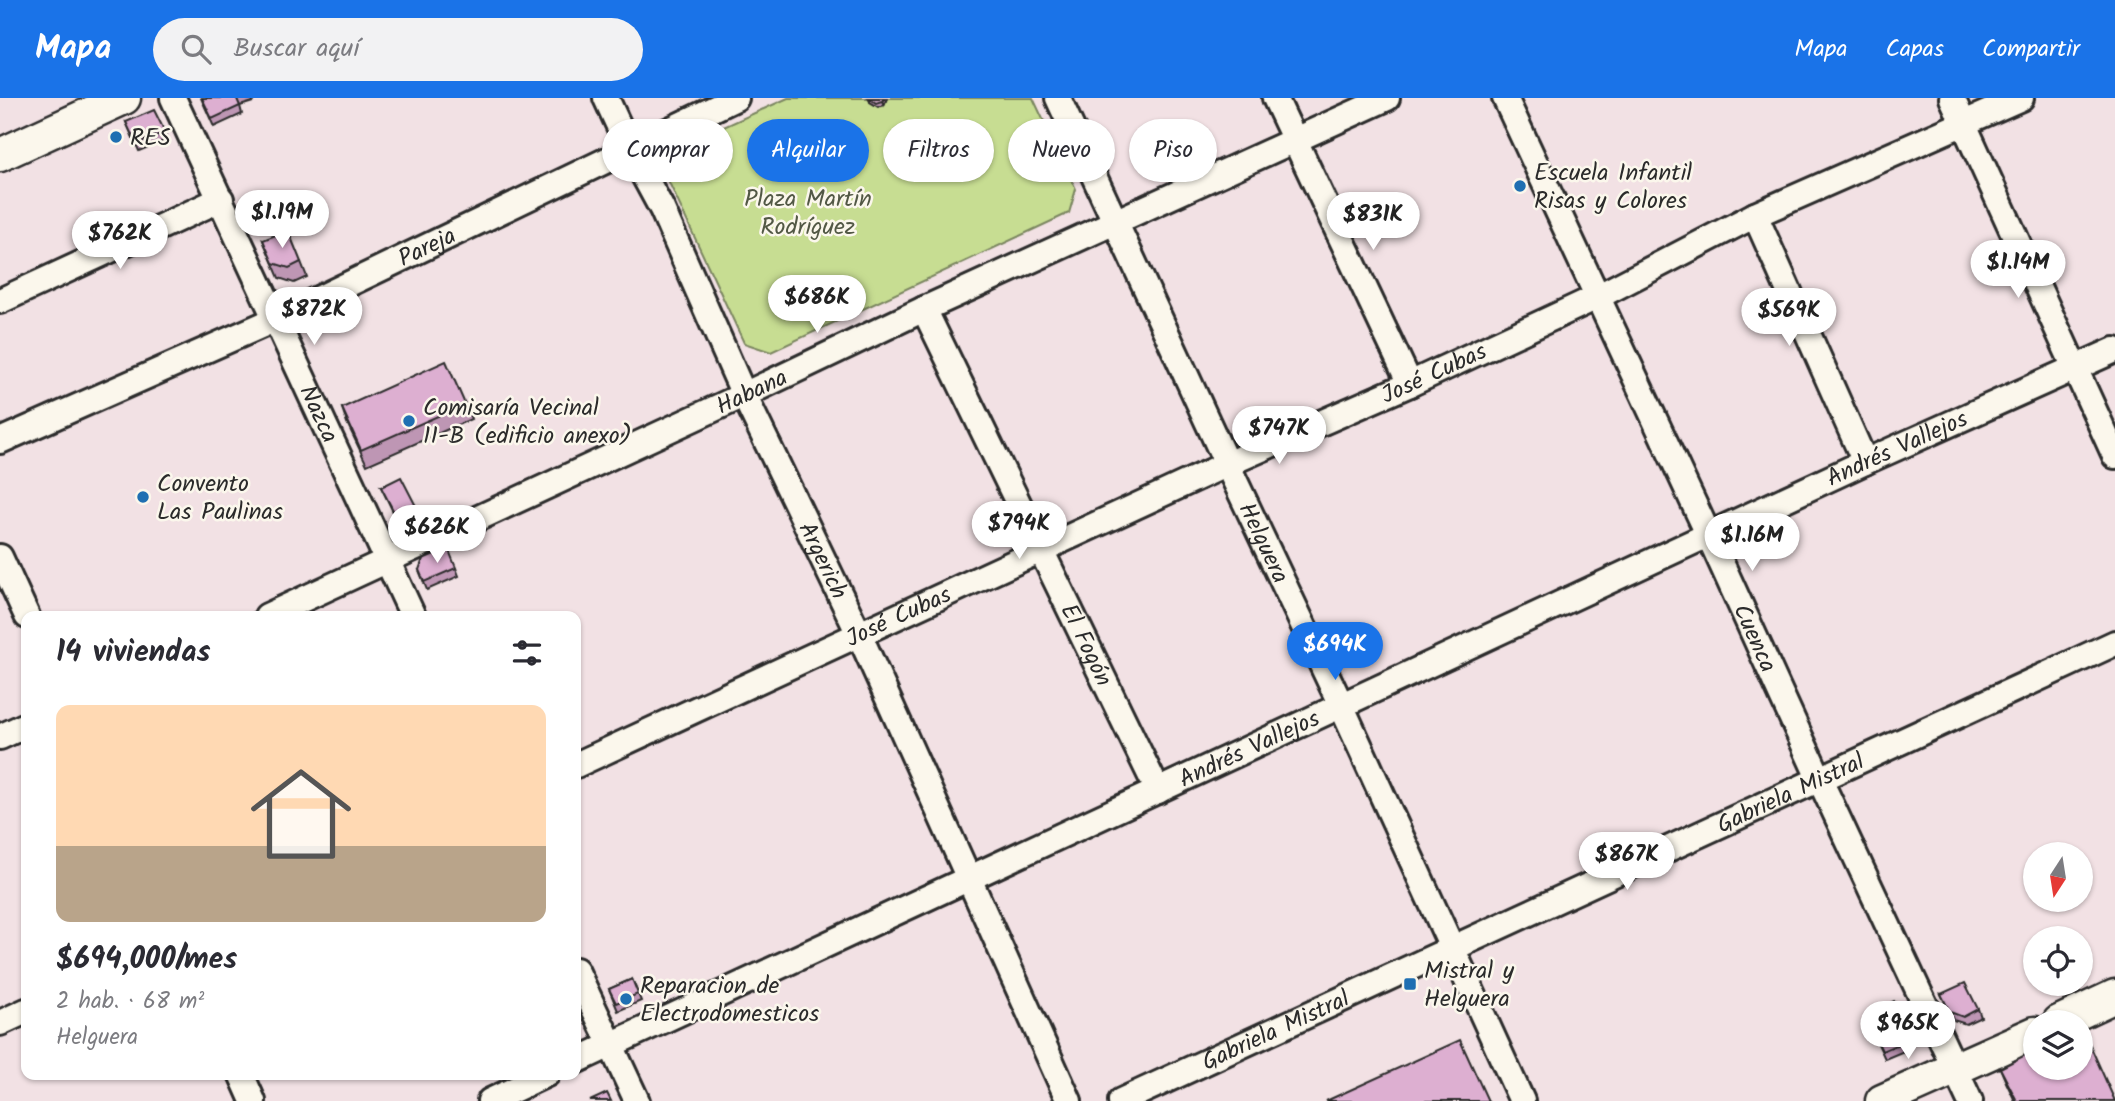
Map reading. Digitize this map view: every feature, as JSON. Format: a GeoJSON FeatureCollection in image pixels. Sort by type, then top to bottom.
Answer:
{"type":"FeatureCollection","features":[{"type":"Feature","properties":{"kind":"main road"},"geometry":{"type":"LineString","coordinates":[[0,155],[124,98]]}},
{"type":"Feature","properties":{"kind":"main road"},"geometry":{"type":"LineString","coordinates":[[2085,1010],[2115,996]]}},
{"type":"Feature","properties":{"kind":"main road"},"geometry":{"type":"LineString","coordinates":[[1882,1101],[2023,1038]]}},
{"type":"Feature","properties":{"kind":"street","name":"Nazca"},"geometry":{"type":"LineString","coordinates":[[173,98],[411,611]]}},
{"type":"Feature","properties":{"kind":"street","name":"Argerich"},"geometry":{"type":"LineString","coordinates":[[606,98],[616,119]]}},
{"type":"Feature","properties":{"kind":"street","name":"Pareja"},"geometry":{"type":"LineString","coordinates":[[691,119],[736,98]]}},
{"type":"Feature","properties":{"kind":"street","name":"Helguera"},"geometry":{"type":"LineString","coordinates":[[1058,98],[1341,705],[1521,1101]]}},
{"type":"Feature","properties":{"kind":"street"},"geometry":{"type":"LineString","coordinates":[[1276,98],[1410,384]]}},
{"type":"Feature","properties":{"kind":"street","name":"Habana"},"geometry":{"type":"LineString","coordinates":[[278,611],[924,309],[1387,98]]}},
{"type":"Feature","properties":{"kind":"street","name":"Cuenca"},"geometry":{"type":"LineString","coordinates":[[1505,98],[1970,1101]]}},
{"type":"Feature","properties":{"kind":"street"},"geometry":{"type":"LineString","coordinates":[[1952,98],[2115,456]]}},
{"type":"Feature","properties":{"kind":"street","name":"José Cubas"},"geometry":{"type":"LineString","coordinates":[[581,763],[1039,550],[1597,297],[1755,215],[2021,98]]}},
{"type":"Feature","properties":{"kind":"street","name":"Pareja"},"geometry":{"type":"LineString","coordinates":[[0,441],[276,319],[602,161]]}},
{"type":"Feature","properties":{"kind":"street","name":"Argerich"},"geometry":{"type":"LineString","coordinates":[[647,182],[662,209],[744,395],[859,634],[1069,1101]]}},
{"type":"Feature","properties":{"kind":"street"},"geometry":{"type":"LineString","coordinates":[[0,301],[221,199]]}},
{"type":"Feature","properties":{"kind":"street"},"geometry":{"type":"LineString","coordinates":[[1755,215],[1864,462]]}},
{"type":"Feature","properties":{"kind":"street","name":"El Fogón"},"geometry":{"type":"LineString","coordinates":[[924,309],[1158,791]]}},
{"type":"Feature","properties":{"kind":"street","name":"Andrés Vallejos"},"geometry":{"type":"LineString","coordinates":[[581,1060],[1864,462],[2115,350]]}},
{"type":"Feature","properties":{"kind":"street"},"geometry":{"type":"LineString","coordinates":[[0,557],[25,611]]}},
{"type":"Feature","properties":{"kind":"street","name":"Gabriela Mistral"},"geometry":{"type":"LineString","coordinates":[[1121,1101],[2115,643]]}},
{"type":"Feature","properties":{"kind":"street"},"geometry":{"type":"LineString","coordinates":[[0,737],[21,727]]}},
{"type":"Feature","properties":{"kind":"street"},"geometry":{"type":"LineString","coordinates":[[581,981],[637,1101]]}},
{"type":"Feature","properties":{"kind":"street"},"geometry":{"type":"LineString","coordinates":[[0,1023],[21,1013]]}},
{"type":"Feature","properties":{"kind":"street"},"geometry":{"type":"LineString","coordinates":[[244,1080],[253,1101]]}},
{"type":"Feature","properties":{"kind":"street"},"geometry":{"type":"LineString","coordinates":[[490,1101],[534,1080]]}},
{"type":"Feature","properties":{"kind":"green space","name":"Plaza Martín Rodríguez"},"geometry":{"type":"Polygon","coordinates":[[[788,98],[1033,98],[1043,119],[1008,119],[1008,182],[1073,182],[1076,189],[1069,213],[771,352],[744,343],[669,182],[733,182],[733,123],[788,98]]]}},
{"type":"Feature","properties":{"kind":"building"},"geometry":{"type":"Polygon","coordinates":[[[202,98],[239,98],[237,99],[240,106],[212,119],[202,98]]]}},
{"type":"Feature","properties":{"kind":"building"},"geometry":{"type":"Polygon","coordinates":[[[869,98],[884,98],[876,103],[869,98]]]}},
{"type":"Feature","properties":{"kind":"building"},"geometry":{"type":"Polygon","coordinates":[[[154,110],[165,132],[136,144],[126,122],[154,110]]]}},
{"type":"Feature","properties":{"kind":"building"},"geometry":{"type":"Polygon","coordinates":[[[288,230],[301,262],[289,268],[273,263],[263,240],[288,230]]]}},
{"type":"Feature","properties":{"kind":"building","name":"Comisaría Vecinal 11-B (edificio anexo)"},"geometry":{"type":"Polygon","coordinates":[[[446,361],[465,404],[361,450],[342,408],[446,361]]]}},
{"type":"Feature","properties":{"kind":"building"},"geometry":{"type":"Polygon","coordinates":[[[401,477],[417,508],[404,514],[394,512],[381,487],[401,477]]]}},
{"type":"Feature","properties":{"kind":"building"},"geometry":{"type":"Polygon","coordinates":[[[448,548],[456,568],[424,582],[419,570],[423,559],[448,548]]]}},
{"type":"Feature","properties":{"kind":"building"},"geometry":{"type":"Polygon","coordinates":[[[632,979],[638,994],[616,1003],[609,989],[632,979]]]}},
{"type":"Feature","properties":{"kind":"building"},"geometry":{"type":"Polygon","coordinates":[[[1965,983],[1978,1009],[1963,1017],[1950,1012],[1941,994],[1965,983]]]}},
{"type":"Feature","properties":{"kind":"building"},"geometry":{"type":"Polygon","coordinates":[[[1894,1001],[1908,1029],[1901,1043],[1882,1051],[1867,1020],[1881,1013],[1879,1009],[1894,1001]]]}},
{"type":"Feature","properties":{"kind":"building"},"geometry":{"type":"Polygon","coordinates":[[[1460,1040],[1488,1101],[1326,1101],[1460,1040]]]}},
{"type":"Feature","properties":{"kind":"building"},"geometry":{"type":"Polygon","coordinates":[[[2093,1052],[2115,1101],[2017,1101],[2000,1068],[2023,1056],[2023,1080],[2093,1080],[2093,1052]]]}},
{"type":"Feature","properties":{"kind":"building"},"geometry":{"type":"Polygon","coordinates":[[[607,1093],[611,1101],[590,1101],[607,1093]]]}},
{"type":"Feature","properties":{"kind":"place","name":"RES"},"geometry":{"type":"Point","coordinates":[116,137]}},
{"type":"Feature","properties":{"kind":"place","name":"Escuela Infantil Risas y Colores"},"geometry":{"type":"Point","coordinates":[1520,186]}},
{"type":"Feature","properties":{"kind":"place","name":"Comisaría Vecinal 11-B (edificio anexo)"},"geometry":{"type":"Point","coordinates":[409,421]}},
{"type":"Feature","properties":{"kind":"place","name":"Convento Las Paulinas"},"geometry":{"type":"Point","coordinates":[143,497]}},
{"type":"Feature","properties":{"kind":"place","name":"Mistral y Helguera"},"geometry":{"type":"Point","coordinates":[1410,984]}},
{"type":"Feature","properties":{"kind":"place","name":"Reparacion de Electrodomesticos"},"geometry":{"type":"Point","coordinates":[626,999]}}]}
